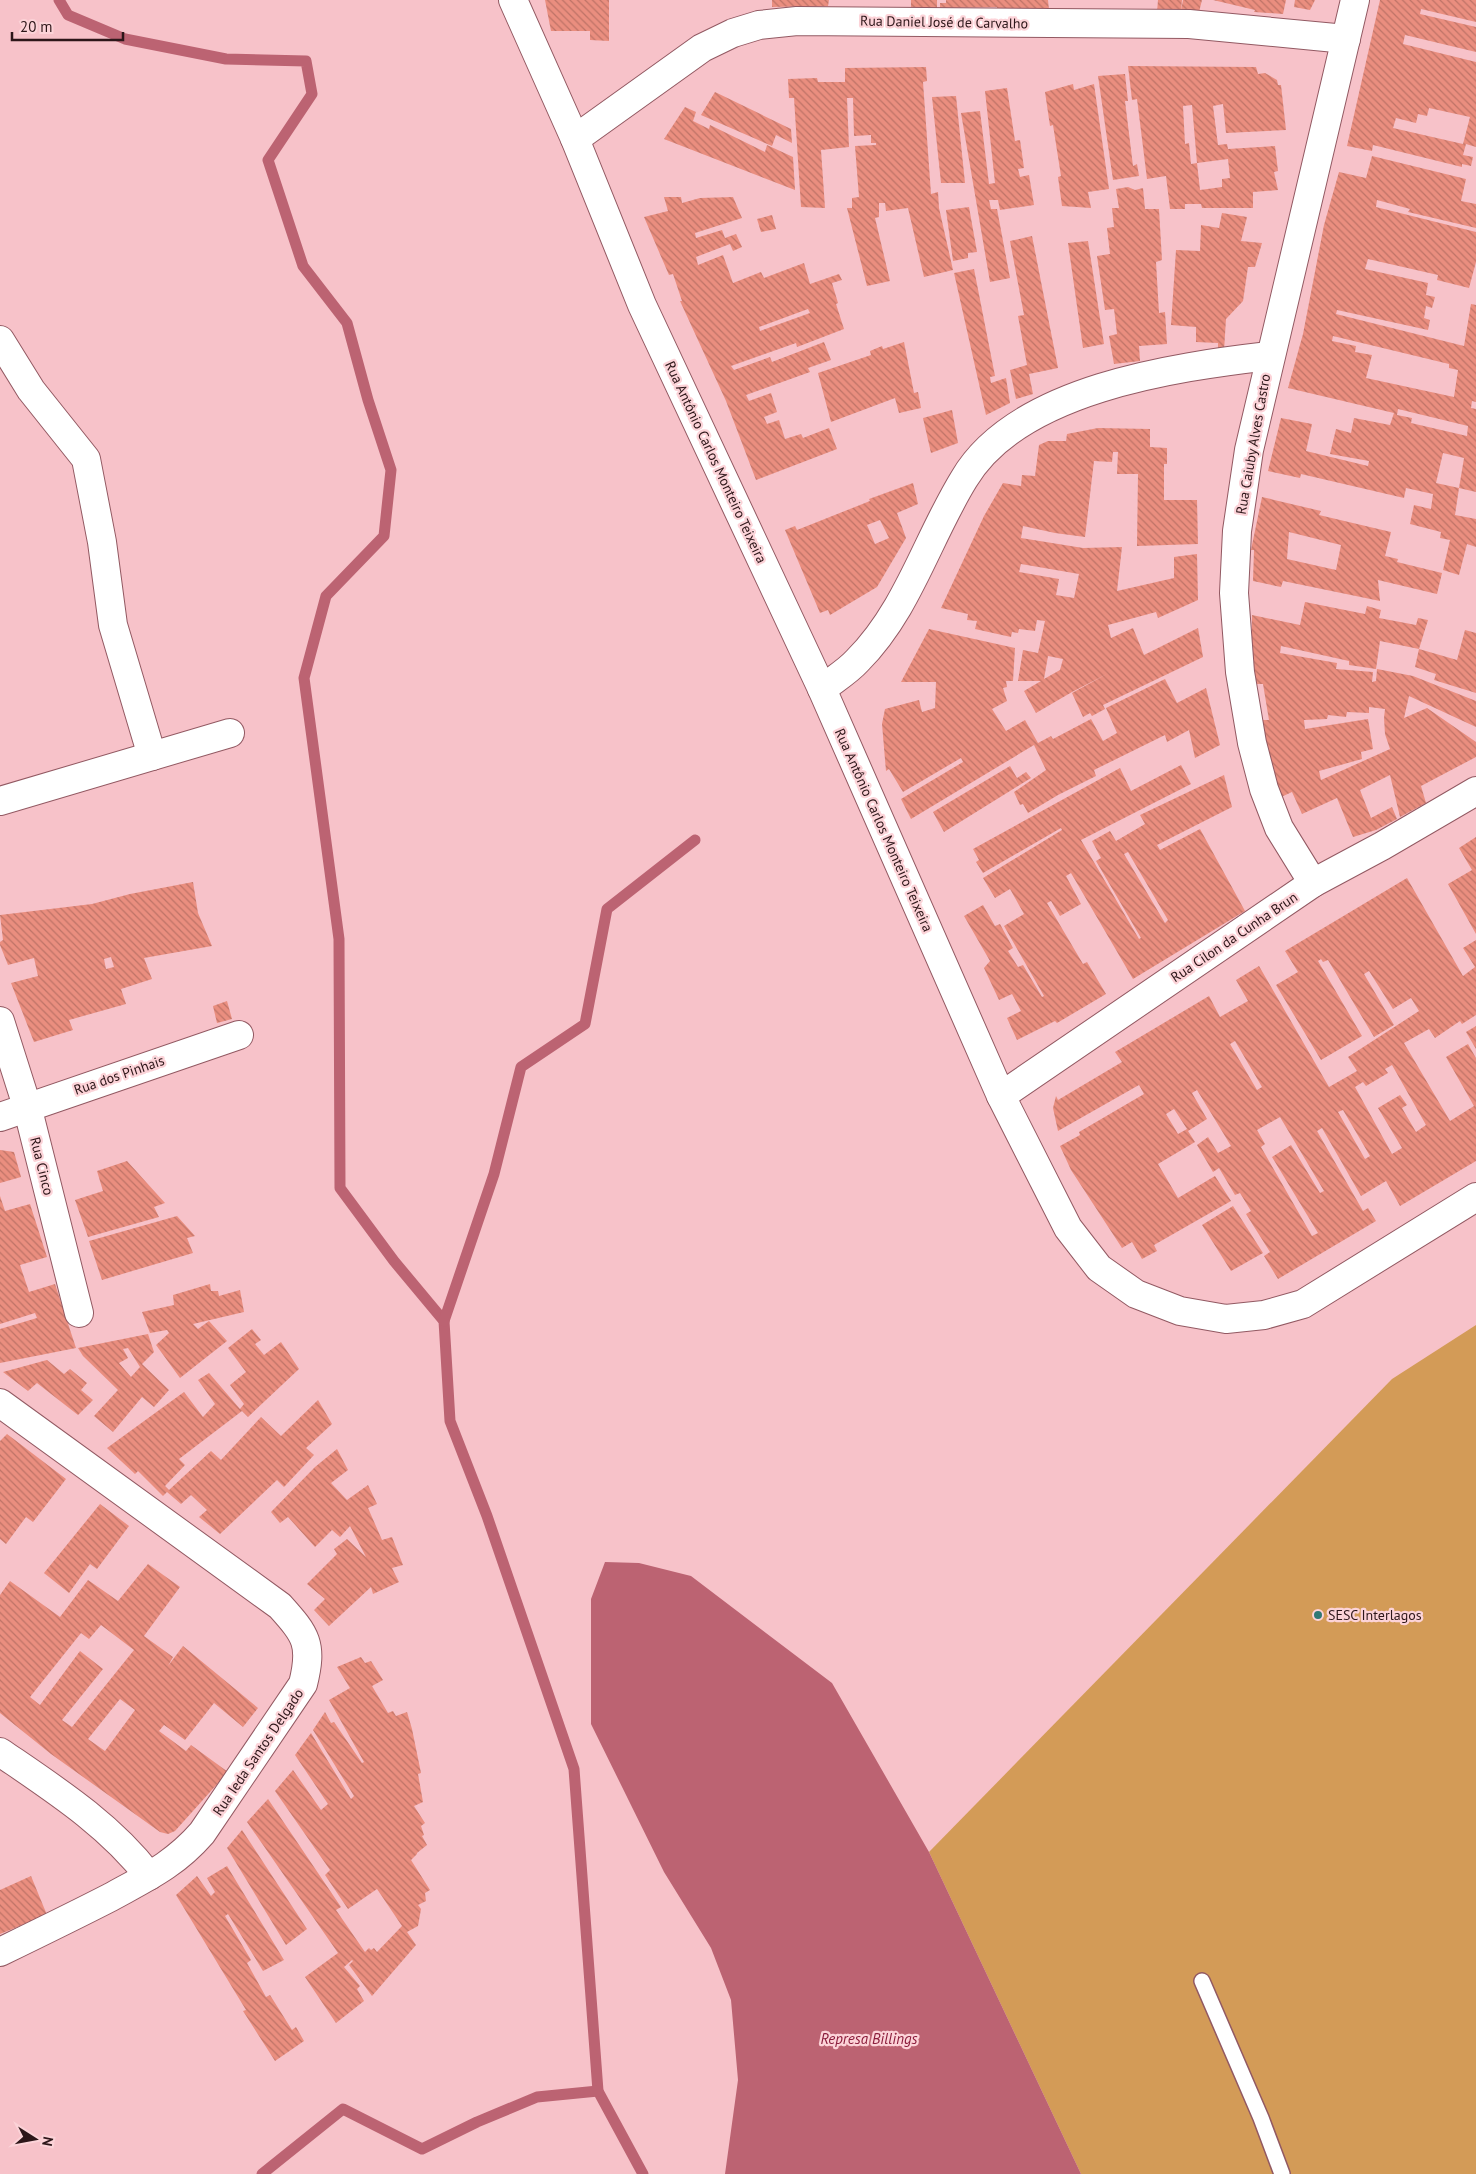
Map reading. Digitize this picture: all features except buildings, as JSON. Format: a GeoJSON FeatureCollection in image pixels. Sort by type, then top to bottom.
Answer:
{"type":"FeatureCollection","features":[{"type":"Feature","properties":{"kind":"street","name":"Rua Antônio Carlos Monteiro Teixeira"},"geometry":{"type":"LineString","coordinates":[[513,0],[575,139],[642,305],[822,689],[1002,1096],[1068,1228],[1099,1268],[1136,1294],[1180,1311],[1226,1319],[1264,1316],[1302,1304],[1476,1197]]}},
{"type":"Feature","properties":{"kind":"street","name":"Rua Caiuby Alves Castro"},"geometry":{"type":"LineString","coordinates":[[1313,882],[1279,828],[1264,789],[1252,742],[1240,672],[1234,593],[1237,531],[1249,450],[1269,356],[1355,0]]}},
{"type":"Feature","properties":{"kind":"street","name":"Rua Daniel José de Carvalho"},"geometry":{"type":"LineString","coordinates":[[575,139],[702,48],[733,33],[759,25],[797,21],[1189,24],[1346,39]]}},
{"type":"Feature","properties":{"kind":"street"},"geometry":{"type":"LineString","coordinates":[[0,340],[31,390],[86,459],[102,542],[113,625],[152,756]]}},
{"type":"Feature","properties":{"kind":"street"},"geometry":{"type":"LineString","coordinates":[[822,689],[856,662],[876,640],[900,604],[964,478],[992,445],[1020,422],[1063,401],[1138,378],[1215,362],[1269,356]]}},
{"type":"Feature","properties":{"kind":"street"},"geometry":{"type":"LineString","coordinates":[[0,801],[230,733]]}},
{"type":"Feature","properties":{"kind":"street","name":"Rua Cilon da Cunha Brun"},"geometry":{"type":"LineString","coordinates":[[1002,1096],[1313,882],[1382,846],[1476,791]]}},
{"type":"Feature","properties":{"kind":"street","name":"Rua Cinco"},"geometry":{"type":"LineString","coordinates":[[0,1021],[27,1106],[79,1313]]}},
{"type":"Feature","properties":{"kind":"street","name":"Rua dos Pinhais"},"geometry":{"type":"LineString","coordinates":[[0,1117],[27,1106],[239,1034]]}},
{"type":"Feature","properties":{"kind":"street","name":"Rua Ieda Santos Delgado"},"geometry":{"type":"LineString","coordinates":[[0,1403],[280,1606],[298,1626],[307,1644],[309,1663],[303,1684],[252,1761],[202,1834],[174,1861],[64,1922],[0,1952]]}},
{"type":"Feature","properties":{"kind":"street"},"geometry":{"type":"LineString","coordinates":[[0,1752],[67,1798],[106,1830],[134,1857],[149,1876]]}},
{"type":"Feature","properties":{"kind":"lane"},"geometry":{"type":"LineString","coordinates":[[1202,1981],[1261,2118],[1282,2174]]}},
{"type":"Feature","properties":{"kind":"shaded area","name":"SESC Interlagos"},"geometry":{"type":"Polygon","coordinates":[[[1476,1325],[1476,2174],[1081,2174],[929,1852],[1392,1379],[1476,1325]]]}},
{"type":"Feature","properties":{"kind":"water","name":"Represa Billings"},"geometry":{"type":"Polygon","coordinates":[[[605,1562],[639,1563],[691,1576],[832,1683],[929,1852],[1081,2174],[725,2174],[738,2080],[731,2000],[711,1948],[664,1872],[591,1724],[591,1599],[605,1562]]]}},
{"type":"Feature","properties":{"kind":"waterway"},"geometry":{"type":"LineString","coordinates":[[59,0],[68,15],[125,39],[226,59],[306,61],[312,94],[268,160],[303,266],[347,323],[368,400],[391,470],[384,536],[326,596],[304,678],[339,939],[340,1188],[394,1261],[444,1321],[450,1421],[487,1516],[574,1769],[598,2091],[643,2174]]}},
{"type":"Feature","properties":{"kind":"waterway"},"geometry":{"type":"LineString","coordinates":[[444,1321],[494,1174],[521,1067],[585,1024],[607,909],[695,840]]}},
{"type":"Feature","properties":{"kind":"waterway"},"geometry":{"type":"LineString","coordinates":[[262,2174],[343,2109],[422,2149],[477,2122],[537,2097],[598,2091]]}},
{"type":"Feature","properties":{"kind":"place","name":"SESC Interlagos"},"geometry":{"type":"Point","coordinates":[1318,1615]}}]}
